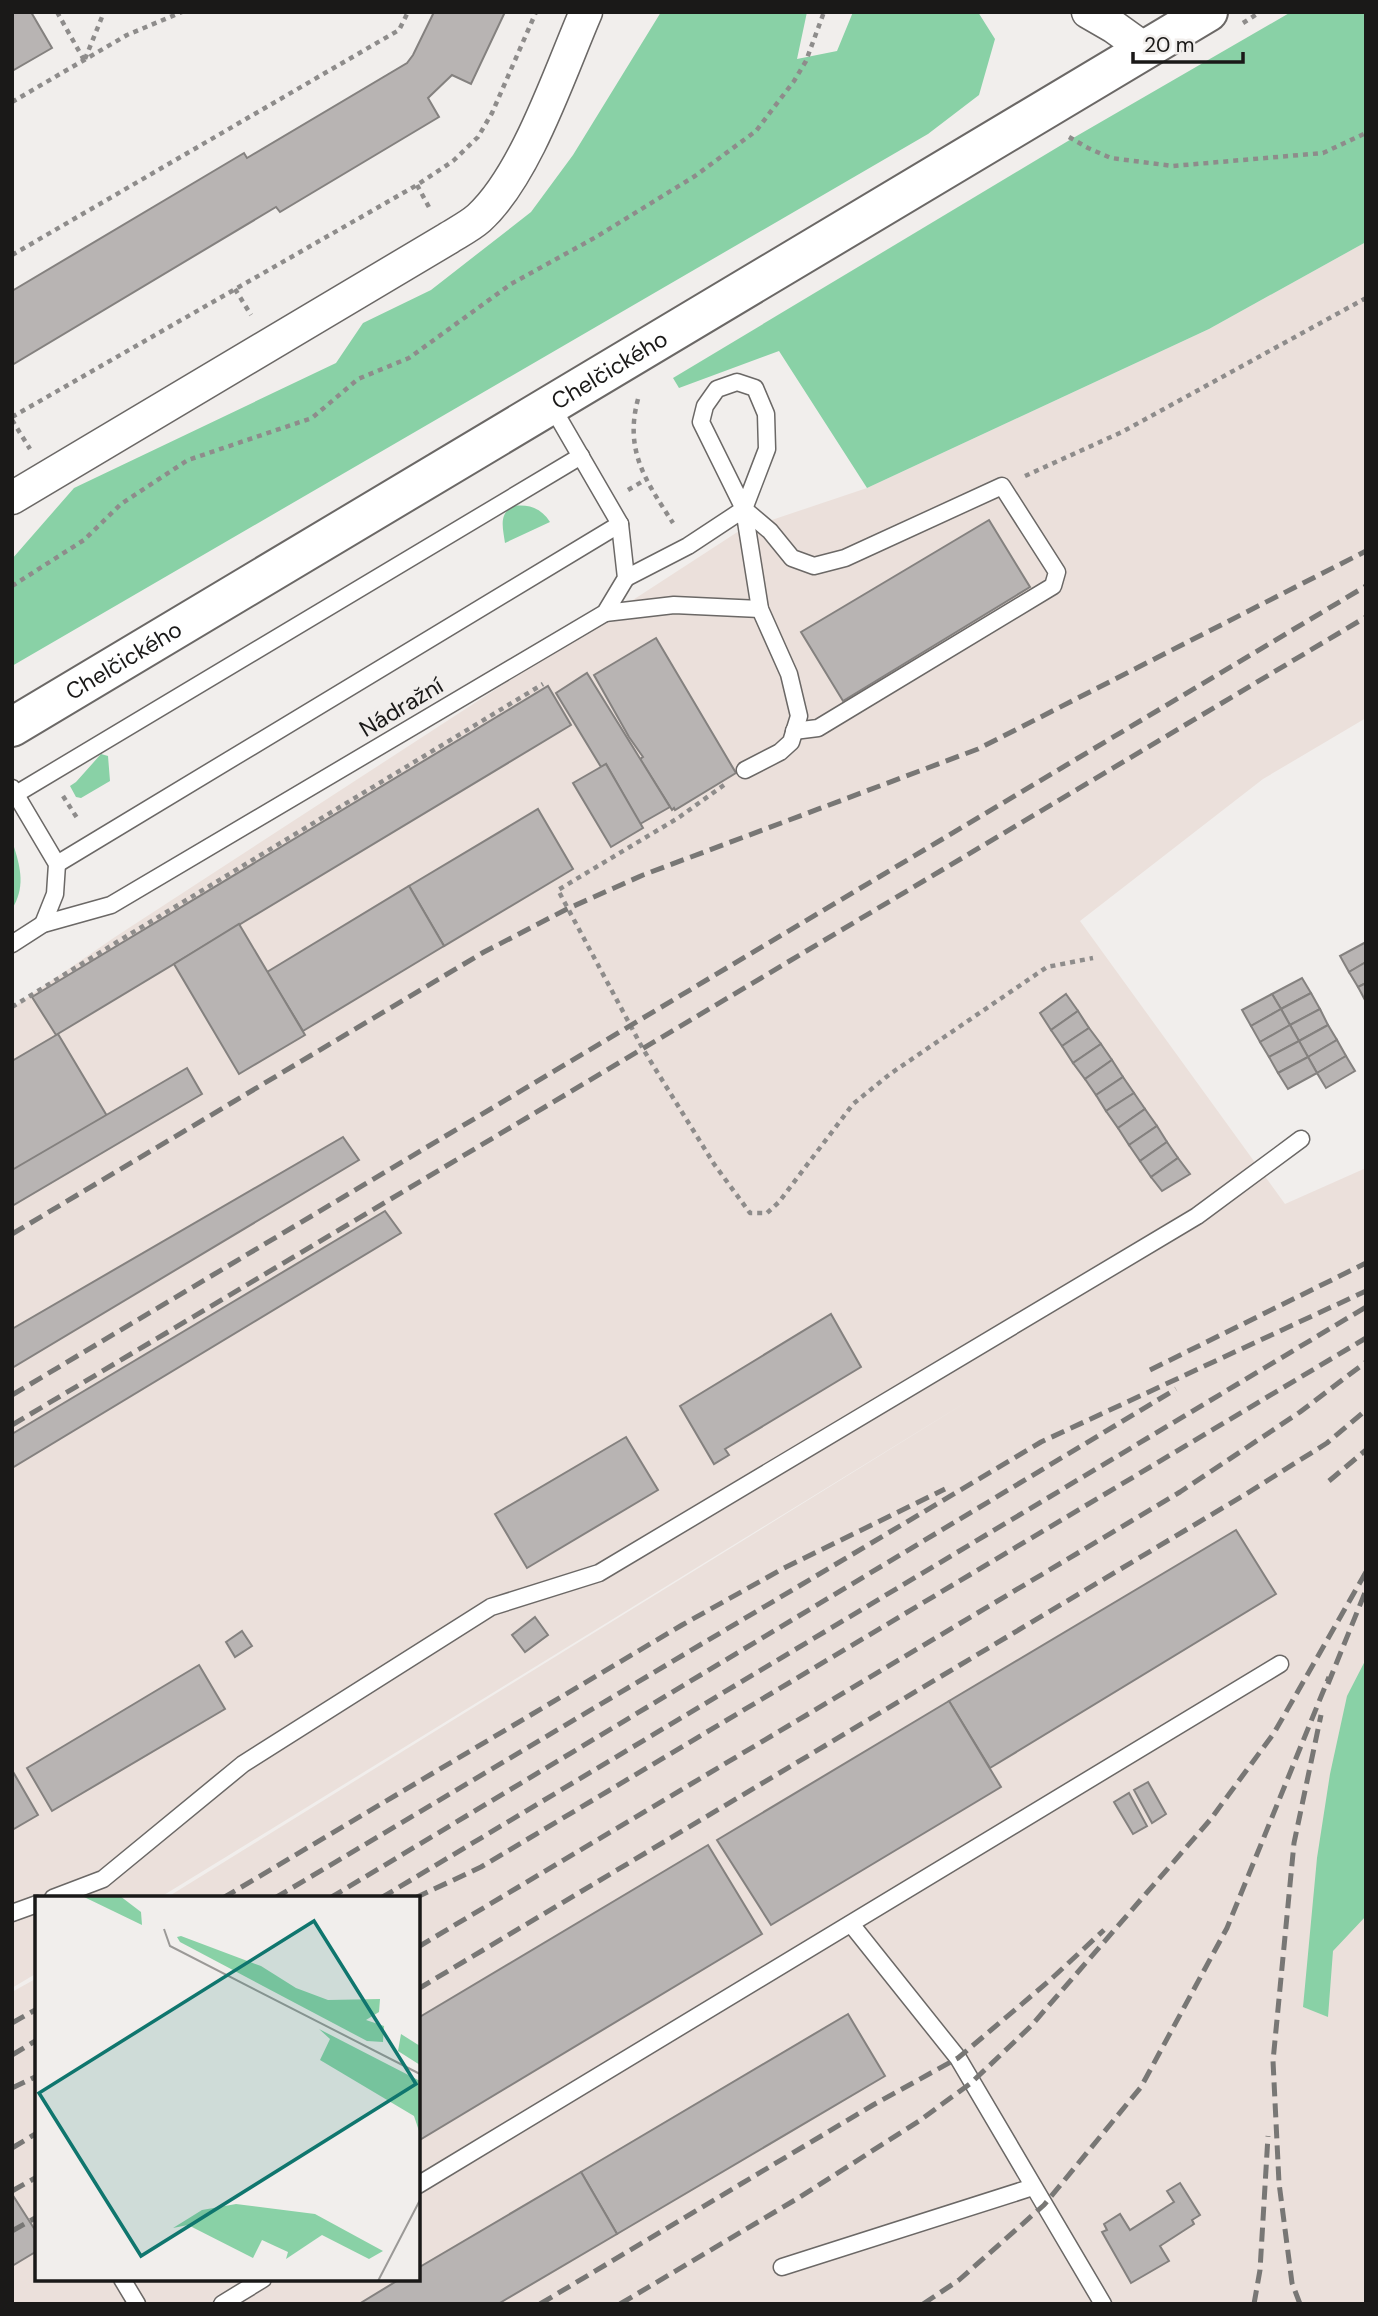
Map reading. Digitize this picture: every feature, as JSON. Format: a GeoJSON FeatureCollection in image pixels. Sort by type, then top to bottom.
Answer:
{"type":"FeatureCollection","features":[{"type":"Feature","properties":{"kind":"street"},"geometry":{"type":"LineString","coordinates":[[12,498],[479,218],[505,186],[530,143],[586,12]]}},
{"type":"Feature","properties":{"kind":"street"},"geometry":{"type":"LineString","coordinates":[[1088,12],[1146,50]]}},
{"type":"Feature","properties":{"kind":"street","name":"Chelčického"},"geometry":{"type":"LineString","coordinates":[[12,727],[1208,12]]}},
{"type":"Feature","properties":{"kind":"lane"},"geometry":{"type":"LineString","coordinates":[[551,405],[620,524],[626,578],[688,546],[744,509],[767,449],[766,414],[755,388],[737,382],[717,389],[705,406],[701,422],[744,509],[760,609],[789,674],[799,716],[791,742],[780,752],[745,770]]}},
{"type":"Feature","properties":{"kind":"lane"},"geometry":{"type":"LineString","coordinates":[[43,924],[55,894],[57,864],[14,791],[581,456]]}},
{"type":"Feature","properties":{"kind":"lane"},"geometry":{"type":"LineString","coordinates":[[744,509],[770,531],[792,558],[814,566],[845,558],[1002,486],[1056,572],[1053,586],[818,728],[794,731]]}},
{"type":"Feature","properties":{"kind":"lane"},"geometry":{"type":"LineString","coordinates":[[57,864],[620,524]]}},
{"type":"Feature","properties":{"kind":"lane","name":"Nádražní"},"geometry":{"type":"LineString","coordinates":[[12,944],[43,924],[111,905],[605,613],[626,578]]}},
{"type":"Feature","properties":{"kind":"lane"},"geometry":{"type":"LineString","coordinates":[[605,613],[674,605],[760,609]]}},
{"type":"Feature","properties":{"kind":"lane"},"geometry":{"type":"LineString","coordinates":[[58,1896],[103,1879],[243,1764],[491,1607],[599,1573],[1197,1216],[1301,1139]]}},
{"type":"Feature","properties":{"kind":"lane"},"geometry":{"type":"LineString","coordinates":[[420,2184],[1280,1664]]}},
{"type":"Feature","properties":{"kind":"lane"},"geometry":{"type":"LineString","coordinates":[[12,1913],[35,1905]]}},
{"type":"Feature","properties":{"kind":"lane"},"geometry":{"type":"LineString","coordinates":[[851,1924],[958,2058],[1103,2304]]}},
{"type":"Feature","properties":{"kind":"lane"},"geometry":{"type":"LineString","coordinates":[[782,2267],[1033,2187]]}},
{"type":"Feature","properties":{"kind":"lane"},"geometry":{"type":"LineString","coordinates":[[123,2281],[137,2304]]}},
{"type":"Feature","properties":{"kind":"lane"},"geometry":{"type":"LineString","coordinates":[[222,2304],[260,2281]]}},
{"type":"Feature","properties":{"kind":"path"},"geometry":{"type":"LineString","coordinates":[[57,12],[84,60]]}},
{"type":"Feature","properties":{"kind":"path"},"geometry":{"type":"LineString","coordinates":[[84,60],[104,12]]}},
{"type":"Feature","properties":{"kind":"path"},"geometry":{"type":"LineString","coordinates":[[12,102],[127,35],[182,12]]}},
{"type":"Feature","properties":{"kind":"path"},"geometry":{"type":"LineString","coordinates":[[12,255],[399,30],[408,12]]}},
{"type":"Feature","properties":{"kind":"path"},"geometry":{"type":"LineString","coordinates":[[12,417],[417,185],[453,161],[478,137],[492,113],[536,12]]}},
{"type":"Feature","properties":{"kind":"path"},"geometry":{"type":"LineString","coordinates":[[12,586],[84,540],[121,504],[188,460],[312,418],[358,379],[409,358],[511,284],[596,237],[695,176],[756,131],[806,61],[824,12]]}},
{"type":"Feature","properties":{"kind":"path"},"geometry":{"type":"LineString","coordinates":[[1063,132],[1088,148],[1111,158],[1173,166],[1323,153],[1366,133]]}},
{"type":"Feature","properties":{"kind":"path"},"geometry":{"type":"LineString","coordinates":[[1002,486],[1122,432],[1366,298]]}},
{"type":"Feature","properties":{"kind":"path"},"geometry":{"type":"LineString","coordinates":[[639,394],[634,432],[636,452],[645,480]]}},
{"type":"Feature","properties":{"kind":"path"},"geometry":{"type":"LineString","coordinates":[[745,770],[678,817],[558,890],[643,1049],[714,1164],[750,1213],[767,1213],[779,1202],[853,1104],[890,1073],[1046,967],[1093,958]]}},
{"type":"Feature","properties":{"kind":"path"},"geometry":{"type":"LineString","coordinates":[[12,1007],[117,942]]}},
{"type":"Feature","properties":{"kind":"shaded area"},"geometry":{"type":"Polygon","coordinates":[[[1366,242],[1366,718],[1263,779],[1080,921],[1285,1204],[1366,1168],[1366,2304],[12,2304],[12,1992],[35,1979],[35,2281],[420,2281],[420,1896],[169,1896],[968,1401],[162,1896],[35,1896],[35,1974],[12,1988],[12,1008],[115,937],[739,531],[867,488],[1209,329],[1366,242]]]}},
{"type":"Feature","properties":{"kind":"green space"},"geometry":{"type":"Polygon","coordinates":[[[661,12],[807,12],[797,59],[837,51],[853,12],[978,12],[995,39],[979,95],[928,134],[12,666],[12,559],[74,488],[336,363],[363,323],[431,290],[531,212],[573,155],[661,12]]]}},
{"type":"Feature","properties":{"kind":"green space"},"geometry":{"type":"Polygon","coordinates":[[[1291,12],[1366,12],[1366,242],[1209,329],[867,488],[779,351],[679,388],[673,378],[1068,141],[1291,12]]]}},
{"type":"Feature","properties":{"kind":"green space"},"geometry":{"type":"Polygon","coordinates":[[[514,506],[535,508],[550,522],[505,543],[504,517],[514,506]]]}},
{"type":"Feature","properties":{"kind":"green space"},"geometry":{"type":"Polygon","coordinates":[[[101,754],[108,756],[110,781],[81,798],[76,797],[70,786],[101,754]]]}},
{"type":"Feature","properties":{"kind":"green space"},"geometry":{"type":"Polygon","coordinates":[[[14,847],[20,886],[12,909],[14,847]]]}},
{"type":"Feature","properties":{"kind":"green space"},"geometry":{"type":"Polygon","coordinates":[[[1366,1659],[1366,1916],[1333,1951],[1328,2017],[1303,2007],[1317,1858],[1330,1774],[1347,1696],[1366,1659]]]}},
{"type":"Feature","properties":{"kind":"building"},"geometry":{"type":"Polygon","coordinates":[[[12,12],[31,12],[52,48],[12,71],[12,12]]]}},
{"type":"Feature","properties":{"kind":"building"},"geometry":{"type":"Polygon","coordinates":[[[434,12],[505,12],[471,84],[452,75],[428,98],[439,117],[280,212],[276,207],[12,365],[12,291],[244,153],[247,158],[407,63],[434,12]]]}},
{"type":"Feature","properties":{"kind":"building"},"geometry":{"type":"Polygon","coordinates":[[[989,520],[1030,587],[843,701],[801,632],[989,520]]]}},
{"type":"Feature","properties":{"kind":"building"},"geometry":{"type":"Polygon","coordinates":[[[656,638],[736,773],[675,810],[672,810],[640,759],[643,757],[594,675],[656,638]]]}},
{"type":"Feature","properties":{"kind":"building"},"geometry":{"type":"Polygon","coordinates":[[[587,673],[670,807],[640,824],[606,764],[601,767],[556,693],[587,673]]]}},
{"type":"Feature","properties":{"kind":"building"},"geometry":{"type":"Polygon","coordinates":[[[548,686],[571,725],[56,1035],[32,997],[548,686]]]}},
{"type":"Feature","properties":{"kind":"building"},"geometry":{"type":"Polygon","coordinates":[[[606,764],[643,828],[611,847],[573,783],[606,764]]]}},
{"type":"Feature","properties":{"kind":"building"},"geometry":{"type":"Polygon","coordinates":[[[538,809],[573,869],[444,946],[409,886],[538,809]]]}},
{"type":"Feature","properties":{"kind":"building"},"geometry":{"type":"Polygon","coordinates":[[[409,886],[444,946],[303,1031],[267,972],[409,886]]]}},
{"type":"Feature","properties":{"kind":"building"},"geometry":{"type":"Polygon","coordinates":[[[239,924],[305,1035],[239,1074],[174,964],[239,924]]]}},
{"type":"Feature","properties":{"kind":"building"},"geometry":{"type":"Polygon","coordinates":[[[1366,942],[1366,962],[1349,972],[1340,956],[1366,942]]]}},
{"type":"Feature","properties":{"kind":"building"},"geometry":{"type":"Polygon","coordinates":[[[1366,962],[1366,983],[1358,987],[1349,972],[1366,962]]]}},
{"type":"Feature","properties":{"kind":"building"},"geometry":{"type":"Polygon","coordinates":[[[1302,978],[1311,993],[1281,1009],[1272,994],[1302,978]]]}},
{"type":"Feature","properties":{"kind":"building"},"geometry":{"type":"Polygon","coordinates":[[[1366,983],[1366,1002],[1358,987],[1366,983]]]}},
{"type":"Feature","properties":{"kind":"building"},"geometry":{"type":"Polygon","coordinates":[[[1311,993],[1320,1009],[1290,1025],[1281,1009],[1311,993]]]}},
{"type":"Feature","properties":{"kind":"building"},"geometry":{"type":"Polygon","coordinates":[[[1066,994],[1078,1011],[1051,1030],[1040,1013],[1066,994]]]}},
{"type":"Feature","properties":{"kind":"building"},"geometry":{"type":"Polygon","coordinates":[[[1272,994],[1281,1009],[1251,1026],[1242,1010],[1272,994]]]}},
{"type":"Feature","properties":{"kind":"building"},"geometry":{"type":"Polygon","coordinates":[[[1281,1009],[1290,1025],[1260,1042],[1251,1026],[1281,1009]]]}},
{"type":"Feature","properties":{"kind":"building"},"geometry":{"type":"Polygon","coordinates":[[[1320,1009],[1328,1025],[1299,1041],[1290,1025],[1320,1009]]]}},
{"type":"Feature","properties":{"kind":"building"},"geometry":{"type":"Polygon","coordinates":[[[1078,1011],[1089,1028],[1062,1046],[1051,1030],[1078,1011]]]}},
{"type":"Feature","properties":{"kind":"building"},"geometry":{"type":"Polygon","coordinates":[[[1290,1025],[1299,1041],[1269,1057],[1260,1042],[1290,1025]]]}},
{"type":"Feature","properties":{"kind":"building"},"geometry":{"type":"Polygon","coordinates":[[[1328,1025],[1337,1040],[1308,1057],[1299,1041],[1328,1025]]]}},
{"type":"Feature","properties":{"kind":"building"},"geometry":{"type":"Polygon","coordinates":[[[1089,1028],[1101,1044],[1073,1063],[1062,1046],[1089,1028]]]}},
{"type":"Feature","properties":{"kind":"building"},"geometry":{"type":"Polygon","coordinates":[[[58,1034],[107,1116],[12,1171],[12,1061],[58,1034]]]}},
{"type":"Feature","properties":{"kind":"building"},"geometry":{"type":"Polygon","coordinates":[[[1337,1040],[1346,1056],[1317,1073],[1308,1057],[1337,1040]]]}},
{"type":"Feature","properties":{"kind":"building"},"geometry":{"type":"Polygon","coordinates":[[[1299,1041],[1308,1057],[1278,1073],[1269,1057],[1299,1041]]]}},
{"type":"Feature","properties":{"kind":"building"},"geometry":{"type":"Polygon","coordinates":[[[1101,1044],[1112,1060],[1085,1079],[1073,1063],[1101,1044]]]}},
{"type":"Feature","properties":{"kind":"building"},"geometry":{"type":"Polygon","coordinates":[[[1346,1056],[1355,1071],[1326,1088],[1317,1073],[1346,1056]]]}},
{"type":"Feature","properties":{"kind":"building"},"geometry":{"type":"Polygon","coordinates":[[[1308,1057],[1317,1073],[1288,1089],[1278,1073],[1308,1057]]]}},
{"type":"Feature","properties":{"kind":"building"},"geometry":{"type":"Polygon","coordinates":[[[1112,1060],[1123,1077],[1096,1095],[1085,1079],[1112,1060]]]}},
{"type":"Feature","properties":{"kind":"building"},"geometry":{"type":"Polygon","coordinates":[[[187,1068],[202,1094],[12,1206],[12,1170],[187,1068]]]}},
{"type":"Feature","properties":{"kind":"building"},"geometry":{"type":"Polygon","coordinates":[[[1123,1077],[1134,1093],[1106,1111],[1096,1095],[1123,1077]]]}},
{"type":"Feature","properties":{"kind":"building"},"geometry":{"type":"Polygon","coordinates":[[[1134,1093],[1145,1109],[1118,1128],[1106,1111],[1134,1093]]]}},
{"type":"Feature","properties":{"kind":"building"},"geometry":{"type":"Polygon","coordinates":[[[1145,1109],[1157,1126],[1129,1145],[1118,1128],[1145,1109]]]}},
{"type":"Feature","properties":{"kind":"building"},"geometry":{"type":"Polygon","coordinates":[[[1157,1126],[1167,1142],[1140,1161],[1129,1145],[1157,1126]]]}},
{"type":"Feature","properties":{"kind":"building"},"geometry":{"type":"Polygon","coordinates":[[[343,1137],[359,1160],[12,1368],[12,1329],[343,1137]]]}},
{"type":"Feature","properties":{"kind":"building"},"geometry":{"type":"Polygon","coordinates":[[[1167,1142],[1178,1158],[1151,1177],[1140,1161],[1167,1142]]]}},
{"type":"Feature","properties":{"kind":"building"},"geometry":{"type":"Polygon","coordinates":[[[1178,1158],[1190,1174],[1162,1191],[1151,1177],[1178,1158]]]}},
{"type":"Feature","properties":{"kind":"building"},"geometry":{"type":"Polygon","coordinates":[[[385,1211],[401,1233],[12,1468],[12,1434],[385,1211]]]}},
{"type":"Feature","properties":{"kind":"building"},"geometry":{"type":"Polygon","coordinates":[[[831,1314],[861,1367],[725,1449],[729,1455],[714,1464],[680,1406],[831,1314]]]}},
{"type":"Feature","properties":{"kind":"building"},"geometry":{"type":"Polygon","coordinates":[[[626,1437],[658,1490],[527,1568],[495,1514],[626,1437]]]}},
{"type":"Feature","properties":{"kind":"building"},"geometry":{"type":"Polygon","coordinates":[[[1236,1530],[1276,1594],[990,1768],[949,1701],[1236,1530]]]}},
{"type":"Feature","properties":{"kind":"building"},"geometry":{"type":"Polygon","coordinates":[[[535,1617],[548,1635],[525,1652],[512,1635],[535,1617]]]}},
{"type":"Feature","properties":{"kind":"building"},"geometry":{"type":"Polygon","coordinates":[[[242,1631],[252,1646],[235,1657],[226,1642],[242,1631]]]}},
{"type":"Feature","properties":{"kind":"building"},"geometry":{"type":"Polygon","coordinates":[[[199,1665],[225,1709],[52,1811],[27,1768],[199,1665]]]}},
{"type":"Feature","properties":{"kind":"building"},"geometry":{"type":"Polygon","coordinates":[[[949,1701],[1001,1787],[771,1925],[717,1840],[949,1701]]]}},
{"type":"Feature","properties":{"kind":"building"},"geometry":{"type":"Polygon","coordinates":[[[12,1770],[38,1815],[12,1830],[12,1770]]]}},
{"type":"Feature","properties":{"kind":"building"},"geometry":{"type":"Polygon","coordinates":[[[1148,1782],[1166,1814],[1152,1823],[1134,1790],[1148,1782]]]}},
{"type":"Feature","properties":{"kind":"building"},"geometry":{"type":"Polygon","coordinates":[[[1129,1793],[1147,1826],[1133,1834],[1114,1802],[1129,1793]]]}},
{"type":"Feature","properties":{"kind":"building"},"geometry":{"type":"Polygon","coordinates":[[[708,1845],[762,1934],[420,2140],[420,2017],[708,1845]]]}},
{"type":"Feature","properties":{"kind":"building"},"geometry":{"type":"Polygon","coordinates":[[[848,2014],[885,2076],[617,2234],[581,2172],[848,2014]]]}},
{"type":"Feature","properties":{"kind":"building"},"geometry":{"type":"Polygon","coordinates":[[[581,2172],[617,2234],[498,2304],[359,2304],[397,2281],[420,2281],[420,2267],[581,2172]]]}},
{"type":"Feature","properties":{"kind":"building"},"geometry":{"type":"Polygon","coordinates":[[[1180,2183],[1200,2215],[1192,2220],[1194,2224],[1160,2246],[1169,2261],[1131,2283],[1102,2232],[1107,2230],[1104,2224],[1120,2214],[1130,2230],[1174,2202],[1167,2191],[1180,2183]]]}},
{"type":"Feature","properties":{"kind":"building"},"geometry":{"type":"Polygon","coordinates":[[[12,2194],[35,2230],[35,2252],[12,2266],[12,2194]]]}},
{"type":"Feature","properties":{"kind":"railway"},"geometry":{"type":"LineString","coordinates":[[12,1234],[484,952],[567,909],[643,875],[978,749],[1366,551]]}},
{"type":"Feature","properties":{"kind":"railway"},"geometry":{"type":"LineString","coordinates":[[12,1395],[1366,586]]}},
{"type":"Feature","properties":{"kind":"railway"},"geometry":{"type":"LineString","coordinates":[[12,1425],[1366,617]]}},
{"type":"Feature","properties":{"kind":"railway"},"geometry":{"type":"LineString","coordinates":[[1150,1370],[1366,1263]]}},
{"type":"Feature","properties":{"kind":"railway"},"geometry":{"type":"LineString","coordinates":[[278,1896],[1041,1442],[1366,1291]]}},
{"type":"Feature","properties":{"kind":"railway"},"geometry":{"type":"LineString","coordinates":[[384,1896],[1366,1307]]}},
{"type":"Feature","properties":{"kind":"railway"},"geometry":{"type":"LineString","coordinates":[[419,1896],[481,1867],[1366,1338]]}},
{"type":"Feature","properties":{"kind":"railway"},"geometry":{"type":"LineString","coordinates":[[420,1946],[1180,1492],[1300,1412],[1366,1362]]}},
{"type":"Feature","properties":{"kind":"railway"},"geometry":{"type":"LineString","coordinates":[[333,1896],[1176,1389]]}},
{"type":"Feature","properties":{"kind":"railway"},"geometry":{"type":"LineString","coordinates":[[420,1988],[1246,1494],[1327,1443],[1366,1410]]}},
{"type":"Feature","properties":{"kind":"railway"},"geometry":{"type":"LineString","coordinates":[[1329,1481],[1366,1450]]}},
{"type":"Feature","properties":{"kind":"railway"},"geometry":{"type":"LineString","coordinates":[[226,1896],[682,1625],[784,1568],[945,1489]]}},
{"type":"Feature","properties":{"kind":"railway"},"geometry":{"type":"LineString","coordinates":[[620,2304],[800,2197],[919,2121],[971,2083],[1031,2026],[1210,1820],[1274,1733],[1366,1572]]}},
{"type":"Feature","properties":{"kind":"railway"},"geometry":{"type":"LineString","coordinates":[[1328,1684],[1366,1590]]}},
{"type":"Feature","properties":{"kind":"railway"},"geometry":{"type":"LineString","coordinates":[[923,2304],[959,2280],[1044,2205],[1141,2087],[1227,1928],[1329,1677]]}},
{"type":"Feature","properties":{"kind":"railway"},"geometry":{"type":"LineString","coordinates":[[1300,2304],[1292,2283],[1279,2183],[1273,2061],[1294,1843],[1321,1715]]}},
{"type":"Feature","properties":{"kind":"railway"},"geometry":{"type":"LineString","coordinates":[[540,2304],[873,2105],[958,2058],[1104,1930]]}},
{"type":"Feature","properties":{"kind":"railway"},"geometry":{"type":"LineString","coordinates":[[12,2023],[35,2010]]}},
{"type":"Feature","properties":{"kind":"railway"},"geometry":{"type":"LineString","coordinates":[[12,2055],[35,2041]]}},
{"type":"Feature","properties":{"kind":"railway"},"geometry":{"type":"LineString","coordinates":[[12,2088],[35,2077]]}},
{"type":"Feature","properties":{"kind":"railway"},"geometry":{"type":"LineString","coordinates":[[12,2148],[35,2134]]}},
{"type":"Feature","properties":{"kind":"railway"},"geometry":{"type":"LineString","coordinates":[[1254,2304],[1260,2270],[1268,2136]]}},
{"type":"Feature","properties":{"kind":"railway"},"geometry":{"type":"LineString","coordinates":[[12,2191],[35,2178]]}},
{"type":"Feature","properties":{"kind":"railway"},"geometry":{"type":"LineString","coordinates":[[12,2231],[35,2218]]}}]}
